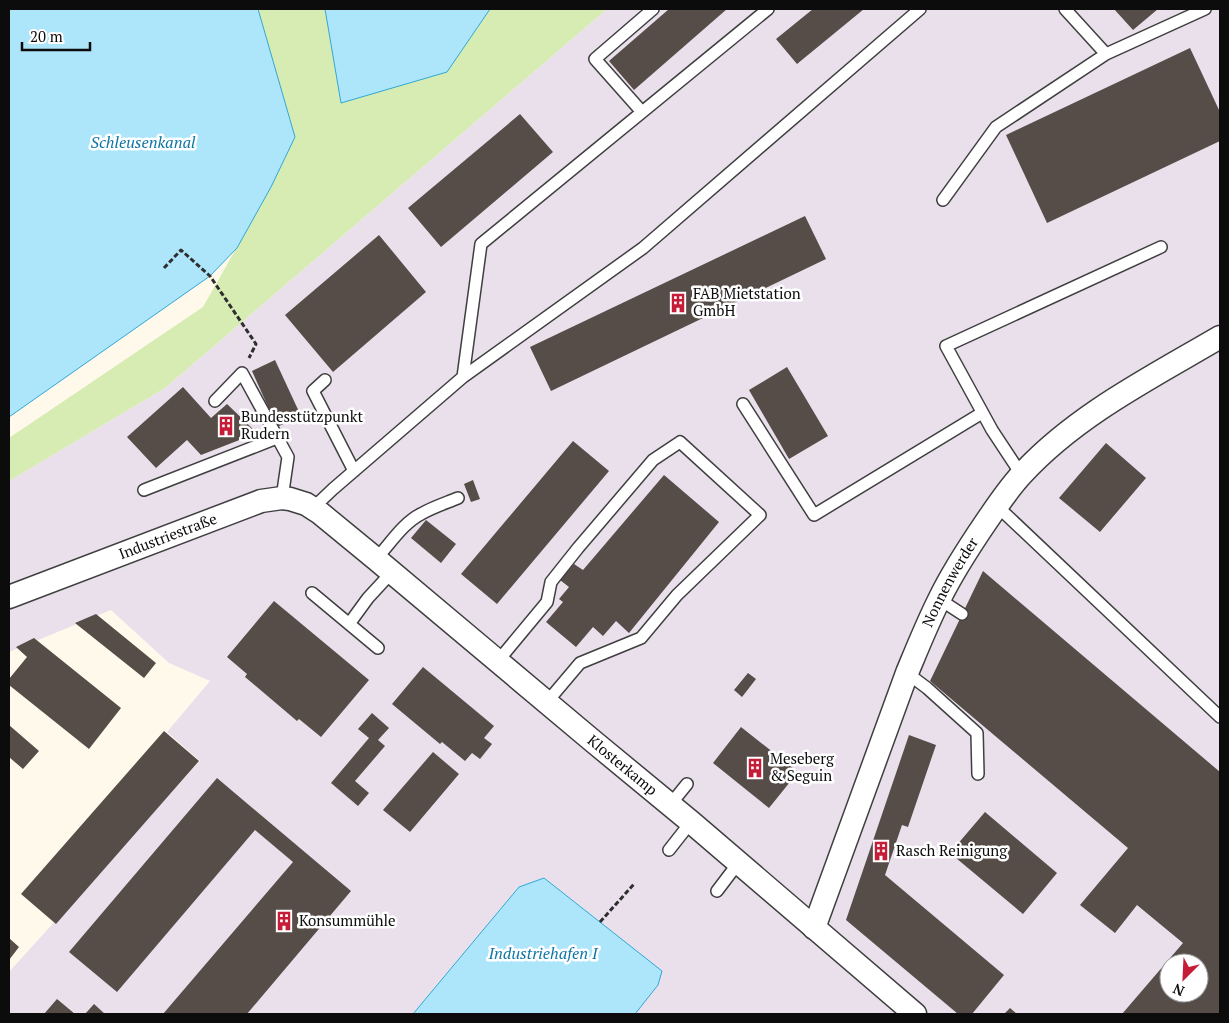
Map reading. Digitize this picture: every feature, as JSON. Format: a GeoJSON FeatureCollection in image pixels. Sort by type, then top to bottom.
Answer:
{"type":"FeatureCollection","features":[{"type":"Feature","properties":{"kind":"street","name":"Nonnenwerder"},"geometry":{"type":"LineString","coordinates":[[814,928],[907,673],[939,599],[974,539],[1021,474],[1050,447],[1100,410],[1220,337]]}},
{"type":"Feature","properties":{"kind":"street","name":"Industriestraße"},"geometry":{"type":"LineString","coordinates":[[9,597],[261,501],[282,498],[298,501],[320,513]]}},
{"type":"Feature","properties":{"kind":"street","name":"Klosterkamp"},"geometry":{"type":"LineString","coordinates":[[320,513],[739,862],[916,1014]]}},
{"type":"Feature","properties":{"kind":"lane"},"geometry":{"type":"LineString","coordinates":[[642,112],[595,59],[654,9]]}},
{"type":"Feature","properties":{"kind":"lane"},"geometry":{"type":"LineString","coordinates":[[462,378],[481,244],[768,9]]}},
{"type":"Feature","properties":{"kind":"lane"},"geometry":{"type":"LineString","coordinates":[[320,513],[354,471],[462,378],[643,248],[920,9]]}},
{"type":"Feature","properties":{"kind":"lane"},"geometry":{"type":"LineString","coordinates":[[1065,9],[1106,54]]}},
{"type":"Feature","properties":{"kind":"lane"},"geometry":{"type":"LineString","coordinates":[[943,200],[996,127],[1106,54],[1204,9]]}},
{"type":"Feature","properties":{"kind":"lane"},"geometry":{"type":"LineString","coordinates":[[1021,474],[982,413],[946,346],[1161,247]]}},
{"type":"Feature","properties":{"kind":"lane"},"geometry":{"type":"LineString","coordinates":[[215,401],[242,373],[288,457],[282,498]]}},
{"type":"Feature","properties":{"kind":"lane"},"geometry":{"type":"LineString","coordinates":[[325,380],[313,392],[354,471]]}},
{"type":"Feature","properties":{"kind":"lane"},"geometry":{"type":"LineString","coordinates":[[743,404],[814,515],[982,413]]}},
{"type":"Feature","properties":{"kind":"lane"},"geometry":{"type":"LineString","coordinates":[[144,490],[277,438]]}},
{"type":"Feature","properties":{"kind":"lane"},"geometry":{"type":"LineString","coordinates":[[498,661],[547,602],[551,582],[578,548],[653,460],[680,442],[760,515],[677,595],[640,638],[580,663],[546,702]]}},
{"type":"Feature","properties":{"kind":"lane"},"geometry":{"type":"LineString","coordinates":[[349,624],[368,598],[384,565],[412,520],[421,514],[458,498]]}},
{"type":"Feature","properties":{"kind":"lane"},"geometry":{"type":"LineString","coordinates":[[997,506],[1220,717]]}},
{"type":"Feature","properties":{"kind":"lane"},"geometry":{"type":"LineString","coordinates":[[312,593],[378,648]]}},
{"type":"Feature","properties":{"kind":"lane"},"geometry":{"type":"LineString","coordinates":[[939,599],[962,614]]}},
{"type":"Feature","properties":{"kind":"lane"},"geometry":{"type":"LineString","coordinates":[[907,673],[927,688],[977,733],[978,774]]}},
{"type":"Feature","properties":{"kind":"lane"},"geometry":{"type":"LineString","coordinates":[[670,805],[687,784]]}},
{"type":"Feature","properties":{"kind":"lane"},"geometry":{"type":"LineString","coordinates":[[668,850],[691,822]]}},
{"type":"Feature","properties":{"kind":"lane"},"geometry":{"type":"LineString","coordinates":[[717,891],[739,862]]}},
{"type":"Feature","properties":{"kind":"path"},"geometry":{"type":"LineString","coordinates":[[164,268],[182,250],[210,276],[256,344],[242,373]]}},
{"type":"Feature","properties":{"kind":"path"},"geometry":{"type":"LineString","coordinates":[[600,922],[634,884]]}},
{"type":"Feature","properties":{"kind":"shaded area"},"geometry":{"type":"Polygon","coordinates":[[[607,9],[1220,9],[1220,1014],[635,1014],[658,985],[600,922],[544,878],[519,887],[413,1014],[9,1014],[9,972],[200,761],[167,732],[210,681],[169,663],[111,610],[9,652],[9,481],[165,388],[607,9]]]}},
{"type":"Feature","properties":{"kind":"green space"},"geometry":{"type":"Polygon","coordinates":[[[258,9],[325,9],[341,102],[447,72],[490,9],[607,9],[165,388],[9,481],[9,438],[203,307],[271,187],[295,137],[258,9]]]}},
{"type":"Feature","properties":{"kind":"water","name":"Schleusenkanal"},"geometry":{"type":"Polygon","coordinates":[[[9,9],[258,9],[295,137],[271,187],[237,248],[210,276],[9,417],[9,9]]]}},
{"type":"Feature","properties":{"kind":"water"},"geometry":{"type":"Polygon","coordinates":[[[325,9],[490,9],[447,72],[341,103],[325,9]]]}},
{"type":"Feature","properties":{"kind":"water","name":"Industriehafen I"},"geometry":{"type":"Polygon","coordinates":[[[544,878],[662,971],[658,985],[635,1014],[413,1014],[519,887],[544,878]]]}},
{"type":"Feature","properties":{"kind":"building"},"geometry":{"type":"Polygon","coordinates":[[[669,9],[727,9],[634,90],[609,61],[669,9]]]}},
{"type":"Feature","properties":{"kind":"building"},"geometry":{"type":"Polygon","coordinates":[[[813,9],[864,9],[797,64],[776,39],[813,9]]]}},
{"type":"Feature","properties":{"kind":"building"},"geometry":{"type":"Polygon","coordinates":[[[1114,9],[1158,9],[1133,30],[1114,9]]]}},
{"type":"Feature","properties":{"kind":"building"},"geometry":{"type":"Polygon","coordinates":[[[1190,48],[1220,112],[1220,141],[1047,223],[1006,135],[1190,48]]]}},
{"type":"Feature","properties":{"kind":"building"},"geometry":{"type":"Polygon","coordinates":[[[520,114],[553,152],[441,247],[408,208],[520,114]]]}},
{"type":"Feature","properties":{"kind":"building","name":"FAB Mietstation GmbH"},"geometry":{"type":"Polygon","coordinates":[[[805,216],[826,259],[551,391],[530,347],[805,216]]]}},
{"type":"Feature","properties":{"kind":"building"},"geometry":{"type":"Polygon","coordinates":[[[379,235],[426,292],[333,372],[285,315],[379,235]]]}},
{"type":"Feature","properties":{"kind":"building"},"geometry":{"type":"Polygon","coordinates":[[[275,360],[301,416],[277,427],[252,371],[275,360]]]}},
{"type":"Feature","properties":{"kind":"building"},"geometry":{"type":"Polygon","coordinates":[[[787,367],[828,436],[789,459],[749,390],[787,367]]]}},
{"type":"Feature","properties":{"kind":"building"},"geometry":{"type":"Polygon","coordinates":[[[183,387],[211,418],[227,404],[257,433],[201,455],[187,440],[156,468],[127,437],[183,387]]]}},
{"type":"Feature","properties":{"kind":"building"},"geometry":{"type":"Polygon","coordinates":[[[573,441],[609,471],[497,604],[461,574],[573,441]]]}},
{"type":"Feature","properties":{"kind":"building"},"geometry":{"type":"Polygon","coordinates":[[[1106,443],[1146,478],[1100,532],[1059,498],[1106,443]]]}},
{"type":"Feature","properties":{"kind":"building"},"geometry":{"type":"Polygon","coordinates":[[[664,475],[719,522],[629,633],[616,621],[603,636],[593,627],[576,647],[546,622],[563,602],[559,599],[569,587],[560,580],[574,564],[583,570],[664,475]]]}},
{"type":"Feature","properties":{"kind":"building"},"geometry":{"type":"Polygon","coordinates":[[[473,480],[480,499],[471,502],[464,484],[473,480]]]}},
{"type":"Feature","properties":{"kind":"building"},"geometry":{"type":"Polygon","coordinates":[[[426,520],[456,544],[441,563],[411,538],[426,520]]]}},
{"type":"Feature","properties":{"kind":"building"},"geometry":{"type":"Polygon","coordinates":[[[983,571],[1220,772],[1220,1014],[1122,1014],[1159,971],[1159,1003],[1209,1003],[1209,953],[1174,953],[1183,943],[1137,905],[1115,933],[1080,905],[1128,848],[930,681],[983,571]]]}},
{"type":"Feature","properties":{"kind":"building"},"geometry":{"type":"Polygon","coordinates":[[[274,601],[369,680],[321,737],[299,719],[297,721],[245,677],[247,674],[227,657],[274,601]]]}},
{"type":"Feature","properties":{"kind":"building"},"geometry":{"type":"Polygon","coordinates":[[[96,614],[156,663],[144,678],[75,623],[96,614]]]}},
{"type":"Feature","properties":{"kind":"building"},"geometry":{"type":"Polygon","coordinates":[[[34,638],[121,708],[89,749],[9,685],[9,679],[27,657],[16,647],[34,638]]]}},
{"type":"Feature","properties":{"kind":"building"},"geometry":{"type":"Polygon","coordinates":[[[423,667],[494,726],[484,738],[492,744],[480,759],[472,753],[465,761],[442,742],[440,744],[392,704],[423,667]]]}},
{"type":"Feature","properties":{"kind":"building"},"geometry":{"type":"Polygon","coordinates":[[[748,673],[756,679],[742,697],[734,690],[748,673]]]}},
{"type":"Feature","properties":{"kind":"building"},"geometry":{"type":"Polygon","coordinates":[[[372,713],[389,728],[378,740],[385,746],[355,781],[369,793],[358,806],[331,783],[369,738],[358,729],[372,713]]]}},
{"type":"Feature","properties":{"kind":"building"},"geometry":{"type":"Polygon","coordinates":[[[9,725],[39,751],[23,769],[9,757],[9,725]]]}},
{"type":"Feature","properties":{"kind":"building","name":"Meseberg & Seguin"},"geometry":{"type":"Polygon","coordinates":[[[741,727],[798,772],[769,808],[713,763],[741,727]]]}},
{"type":"Feature","properties":{"kind":"building"},"geometry":{"type":"Polygon","coordinates":[[[164,731],[199,761],[56,924],[21,894],[164,731]]]}},
{"type":"Feature","properties":{"kind":"building","name":"Rasch Reinigung"},"geometry":{"type":"Polygon","coordinates":[[[909,735],[936,745],[908,827],[902,825],[885,875],[1004,975],[972,1014],[958,1014],[846,920],[909,735]]]}},
{"type":"Feature","properties":{"kind":"building"},"geometry":{"type":"Polygon","coordinates":[[[433,752],[459,774],[410,832],[383,810],[433,752]]]}},
{"type":"Feature","properties":{"kind":"building","name":"Konsummühle"},"geometry":{"type":"Polygon","coordinates":[[[217,778],[351,891],[247,1014],[163,1014],[293,862],[255,830],[117,992],[69,952],[217,778]]]}},
{"type":"Feature","properties":{"kind":"building"},"geometry":{"type":"Polygon","coordinates":[[[985,812],[1057,873],[1023,914],[950,853],[985,812]]]}},
{"type":"Feature","properties":{"kind":"building"},"geometry":{"type":"Polygon","coordinates":[[[9,938],[19,947],[9,960],[9,938]]]}},
{"type":"Feature","properties":{"kind":"building"},"geometry":{"type":"Polygon","coordinates":[[[57,999],[75,1014],[44,1014],[57,999]]]}},
{"type":"Feature","properties":{"kind":"building"},"geometry":{"type":"Polygon","coordinates":[[[94,1004],[105,1014],[85,1014],[94,1004]]]}},
{"type":"Feature","properties":{"kind":"building"},"geometry":{"type":"Polygon","coordinates":[[[1010,1008],[1017,1014],[1004,1014],[1010,1008]]]}},
{"type":"Feature","properties":{"kind":"place","name":"FAB Mietstation GmbH"},"geometry":{"type":"Point","coordinates":[678,303]}},
{"type":"Feature","properties":{"kind":"place","name":"Bundesstützpunkt Rudern"},"geometry":{"type":"Point","coordinates":[226,426]}},
{"type":"Feature","properties":{"kind":"place","name":"Meseberg & Seguin"},"geometry":{"type":"Point","coordinates":[755,768]}},
{"type":"Feature","properties":{"kind":"place","name":"Rasch Reinigung"},"geometry":{"type":"Point","coordinates":[881,851]}},
{"type":"Feature","properties":{"kind":"place","name":"Konsummühle"},"geometry":{"type":"Point","coordinates":[284,921]}}]}
